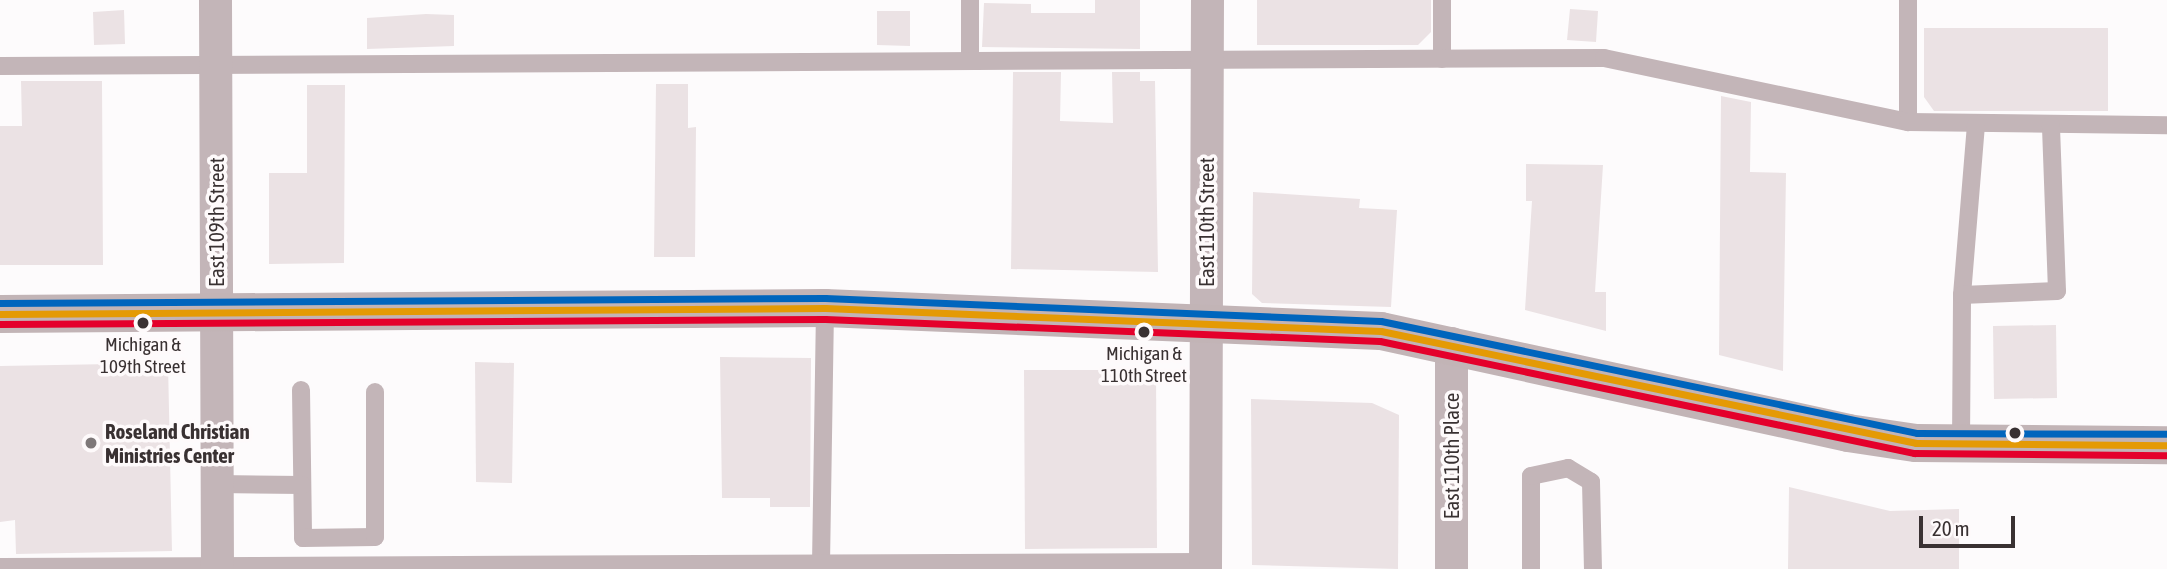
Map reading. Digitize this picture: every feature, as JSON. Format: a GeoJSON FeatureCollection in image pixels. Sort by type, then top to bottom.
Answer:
{"type":"FeatureCollection","features":[{"type":"Feature","properties":{"kind":"main road"},"geometry":{"type":"LineString","coordinates":[[0,314],[825,307],[1381,331],[1451,343],[1848,433],[1961,443],[2167,445]]}},
{"type":"Feature","properties":{"kind":"street","name":"East 109th Street"},"geometry":{"type":"LineString","coordinates":[[215,0],[217,567]]}},
{"type":"Feature","properties":{"kind":"street","name":"East 110th Street"},"geometry":{"type":"LineString","coordinates":[[1205,565],[1207,0]]}},
{"type":"Feature","properties":{"kind":"street","name":"East 110th Place"},"geometry":{"type":"LineString","coordinates":[[1451,343],[1451,569]]}},
{"type":"Feature","properties":{"kind":"lane"},"geometry":{"type":"LineString","coordinates":[[970,0],[970,61]]}},
{"type":"Feature","properties":{"kind":"lane"},"geometry":{"type":"LineString","coordinates":[[1442,0],[1442,59]]}},
{"type":"Feature","properties":{"kind":"lane"},"geometry":{"type":"LineString","coordinates":[[1908,0],[1908,121]]}},
{"type":"Feature","properties":{"kind":"lane"},"geometry":{"type":"LineString","coordinates":[[0,66],[1604,58],[1908,121],[1976,125],[2167,125]]}},
{"type":"Feature","properties":{"kind":"lane"},"geometry":{"type":"LineString","coordinates":[[1961,443],[1962,295],[1976,125]]}},
{"type":"Feature","properties":{"kind":"lane"},"geometry":{"type":"LineString","coordinates":[[1962,295],[2057,291],[2051,125]]}},
{"type":"Feature","properties":{"kind":"lane"},"geometry":{"type":"LineString","coordinates":[[821,564],[825,307]]}},
{"type":"Feature","properties":{"kind":"lane"},"geometry":{"type":"LineString","coordinates":[[301,390],[303,538],[375,537],[375,392]]}},
{"type":"Feature","properties":{"kind":"lane"},"geometry":{"type":"LineString","coordinates":[[1531,569],[1531,476],[1568,468],[1591,482],[1593,569]]}},
{"type":"Feature","properties":{"kind":"lane"},"geometry":{"type":"LineString","coordinates":[[217,484],[302,485]]}},
{"type":"Feature","properties":{"kind":"lane"},"geometry":{"type":"LineString","coordinates":[[0,566],[1205,565]]}},
{"type":"Feature","properties":{"kind":"building"},"geometry":{"type":"Polygon","coordinates":[[[1095,0],[1140,0],[1140,49],[982,47],[984,3],[1031,4],[1031,13],[1095,13],[1095,0]]]}},
{"type":"Feature","properties":{"kind":"building"},"geometry":{"type":"Polygon","coordinates":[[[1257,0],[1431,0],[1431,32],[1418,45],[1257,45],[1257,0]]]}},
{"type":"Feature","properties":{"kind":"building"},"geometry":{"type":"Polygon","coordinates":[[[1570,9],[1598,11],[1596,42],[1567,40],[1570,9]]]}},
{"type":"Feature","properties":{"kind":"building"},"geometry":{"type":"Polygon","coordinates":[[[124,10],[125,44],[94,45],[93,12],[124,10]]]}},
{"type":"Feature","properties":{"kind":"building"},"geometry":{"type":"Polygon","coordinates":[[[877,11],[910,11],[910,46],[877,45],[877,11]]]}},
{"type":"Feature","properties":{"kind":"building"},"geometry":{"type":"Polygon","coordinates":[[[454,15],[454,46],[367,49],[367,18],[454,15]]]}},
{"type":"Feature","properties":{"kind":"building"},"geometry":{"type":"Polygon","coordinates":[[[1924,28],[2108,28],[2108,111],[1934,111],[1924,97],[1924,28]]]}},
{"type":"Feature","properties":{"kind":"building"},"geometry":{"type":"Polygon","coordinates":[[[1013,72],[1061,72],[1060,121],[1113,123],[1112,72],[1140,72],[1140,81],[1155,81],[1158,272],[1011,269],[1013,72]]]}},
{"type":"Feature","properties":{"kind":"building"},"geometry":{"type":"Polygon","coordinates":[[[21,81],[102,81],[103,265],[0,265],[0,126],[22,126],[21,81]]]}},
{"type":"Feature","properties":{"kind":"building"},"geometry":{"type":"Polygon","coordinates":[[[656,84],[688,84],[688,128],[696,127],[695,257],[654,257],[656,84]]]}},
{"type":"Feature","properties":{"kind":"building"},"geometry":{"type":"Polygon","coordinates":[[[307,85],[345,85],[344,263],[269,264],[269,173],[307,173],[307,85]]]}},
{"type":"Feature","properties":{"kind":"building"},"geometry":{"type":"Polygon","coordinates":[[[1721,96],[1751,102],[1750,172],[1786,173],[1783,371],[1719,355],[1721,96]]]}},
{"type":"Feature","properties":{"kind":"building"},"geometry":{"type":"Polygon","coordinates":[[[1526,164],[1603,165],[1595,292],[1606,292],[1606,331],[1525,310],[1532,201],[1526,201],[1526,164]]]}},
{"type":"Feature","properties":{"kind":"building"},"geometry":{"type":"Polygon","coordinates":[[[1253,192],[1360,199],[1359,208],[1397,210],[1391,307],[1262,303],[1252,294],[1253,192]]]}},
{"type":"Feature","properties":{"kind":"building"},"geometry":{"type":"Polygon","coordinates":[[[2056,325],[2057,398],[1994,399],[1993,326],[2056,325]]]}},
{"type":"Feature","properties":{"kind":"building"},"geometry":{"type":"Polygon","coordinates":[[[720,357],[811,358],[810,507],[770,507],[770,498],[722,498],[720,357]]]}},
{"type":"Feature","properties":{"kind":"building"},"geometry":{"type":"Polygon","coordinates":[[[475,362],[514,363],[512,483],[476,482],[475,362]]]}},
{"type":"Feature","properties":{"kind":"building","name":"Roseland Christian Ministries Center"},"geometry":{"type":"Polygon","coordinates":[[[168,363],[172,551],[16,554],[15,520],[0,522],[0,366],[168,363]]]}},
{"type":"Feature","properties":{"kind":"building"},"geometry":{"type":"Polygon","coordinates":[[[1024,370],[1156,370],[1157,548],[1025,549],[1024,370]]]}},
{"type":"Feature","properties":{"kind":"building"},"geometry":{"type":"Polygon","coordinates":[[[1251,399],[1372,403],[1399,415],[1398,569],[1252,565],[1251,399]]]}},
{"type":"Feature","properties":{"kind":"building"},"geometry":{"type":"Polygon","coordinates":[[[1789,487],[1890,511],[1959,509],[1959,569],[1788,569],[1789,487]]]}},
{"type":"Feature","properties":{"kind":"transit line"},"geometry":{"type":"LineString","coordinates":[[0,303],[825,298],[1381,321],[1917,433],[2167,434]]}},
{"type":"Feature","properties":{"kind":"transit line"},"geometry":{"type":"LineString","coordinates":[[0,314],[825,308],[1381,331],[1916,443],[2167,445]]}},
{"type":"Feature","properties":{"kind":"transit line"},"geometry":{"type":"LineString","coordinates":[[0,324],[825,319],[1380,341],[1914,453],[2167,455]]}},
{"type":"Feature","properties":{"kind":"place","name":"Michigan & 109th Street"},"geometry":{"type":"Point","coordinates":[143,323]}},
{"type":"Feature","properties":{"kind":"place","name":"Michigan & 110th Street"},"geometry":{"type":"Point","coordinates":[1144,332]}},
{"type":"Feature","properties":{"kind":"place","name":"Roseland Christian Ministries Center"},"geometry":{"type":"Point","coordinates":[91,443]}}]}
